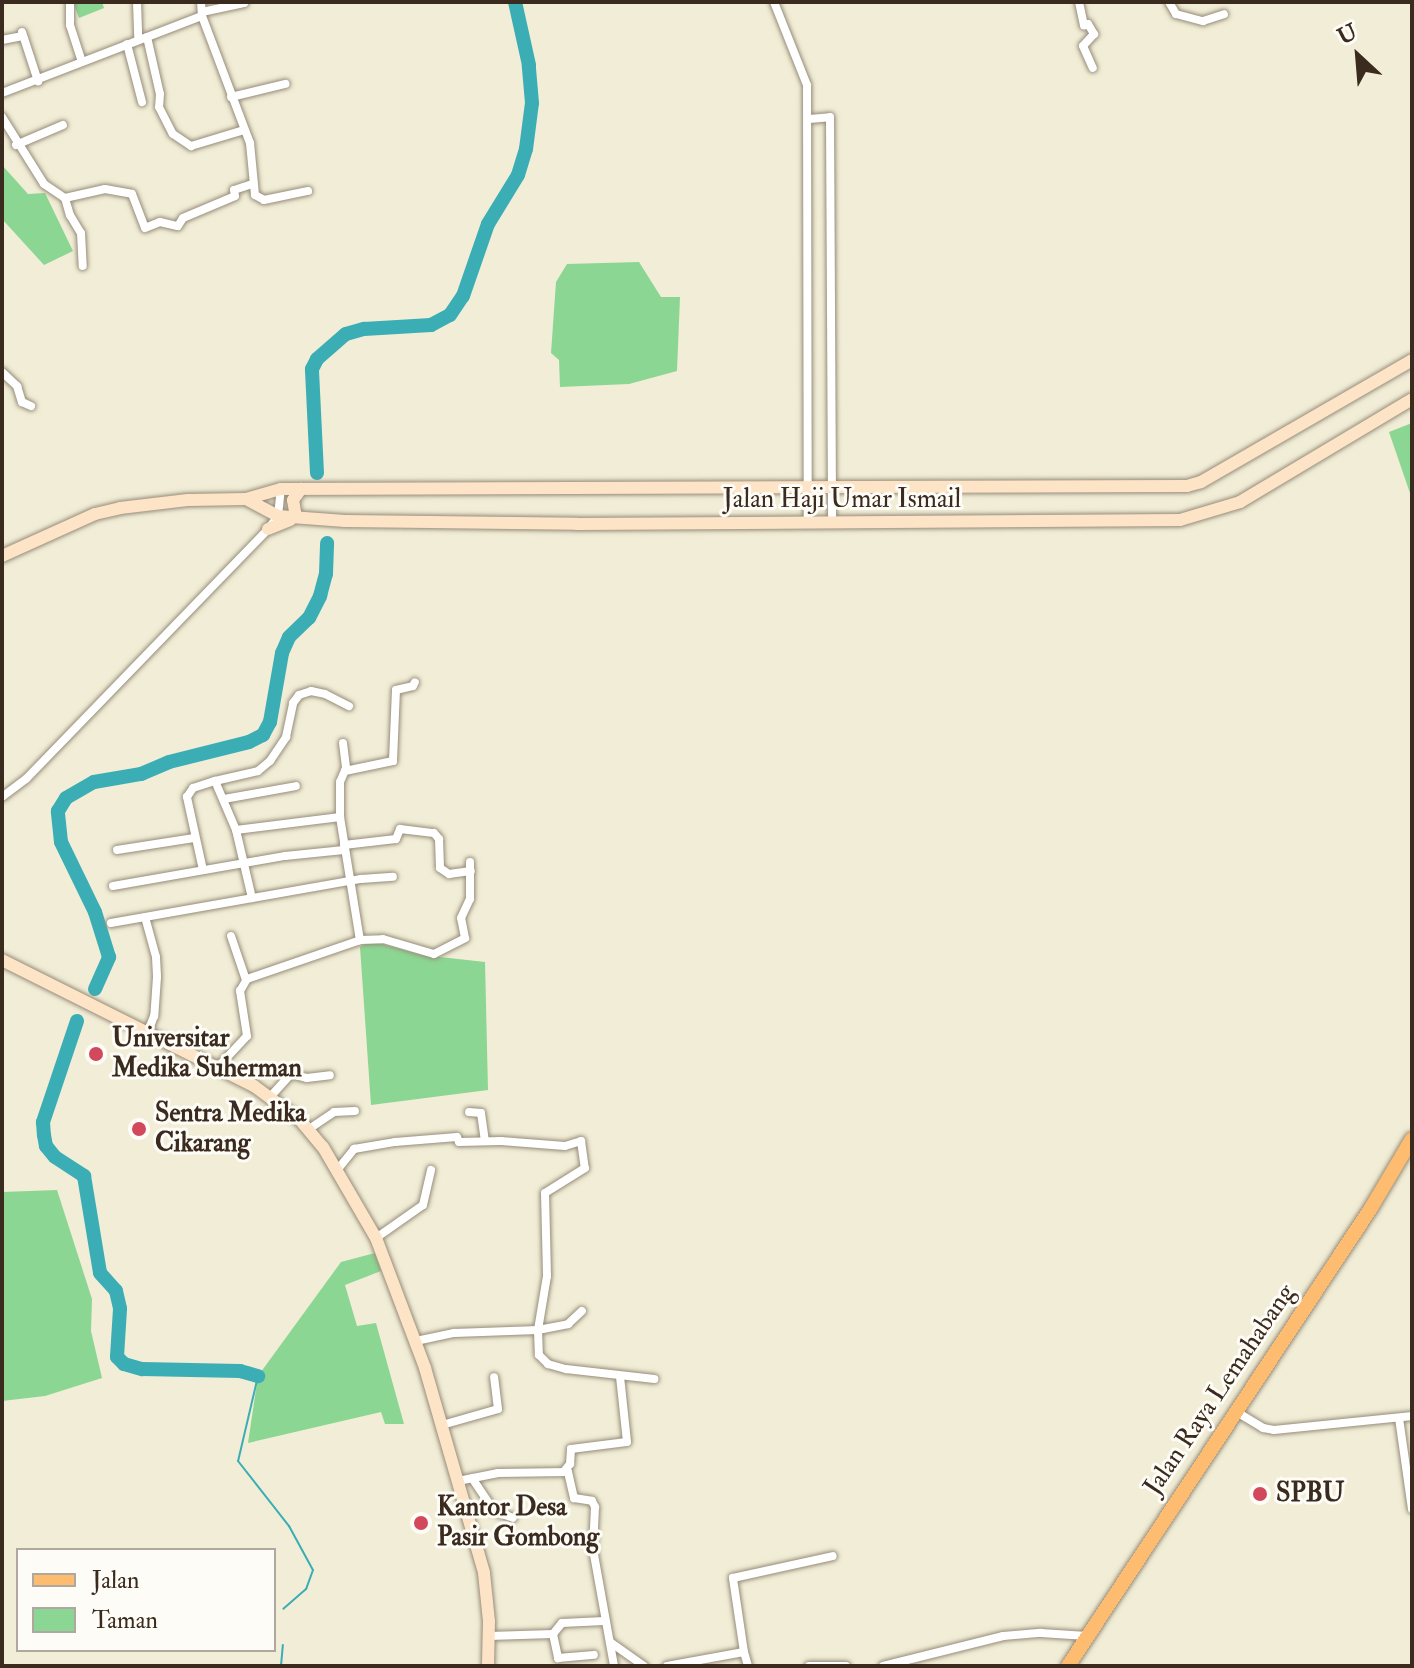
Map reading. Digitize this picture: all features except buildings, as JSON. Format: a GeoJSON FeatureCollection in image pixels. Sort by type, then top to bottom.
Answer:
{"type":"FeatureCollection","features":[{"type":"Feature","properties":{"kind":"main road","name":"Jalan Haji Umar Ismail"},"geometry":{"type":"LineString","coordinates":[[2,556],[74,522],[120,508],[188,500],[246,499],[281,489],[1187,486],[1201,482],[1412,360]]}},
{"type":"Feature","properties":{"kind":"main road","name":"Jalan Haji Umar Ismail"},"geometry":{"type":"LineString","coordinates":[[246,499],[278,516],[345,521],[1180,520],[1240,502],[1412,399]]}},
{"type":"Feature","properties":{"kind":"main road"},"geometry":{"type":"LineString","coordinates":[[268,529],[300,517],[293,500],[303,489]]}},
{"type":"Feature","properties":{"kind":"main road"},"geometry":{"type":"LineString","coordinates":[[2,960],[271,1096],[309,1129],[338,1169],[376,1238],[416,1341],[442,1425],[484,1573],[488,1666]]}},
{"type":"Feature","properties":{"kind":"main road","name":"Jalan Raya Lemahabang"},"geometry":{"type":"LineString","coordinates":[[1068,1666],[1234,1410],[1371,1208],[1412,1139]]}},
{"type":"Feature","properties":{"kind":"street"},"geometry":{"type":"LineString","coordinates":[[70,2],[70,25],[82,61]]}},
{"type":"Feature","properties":{"kind":"street"},"geometry":{"type":"LineString","coordinates":[[137,2],[142,39],[160,94],[159,107],[173,134],[191,146],[244,130]]}},
{"type":"Feature","properties":{"kind":"street"},"geometry":{"type":"LineString","coordinates":[[201,2],[202,14],[251,147],[255,195],[264,200],[308,191]]}},
{"type":"Feature","properties":{"kind":"street"},"geometry":{"type":"LineString","coordinates":[[774,2],[804,74],[809,119],[808,522]]}},
{"type":"Feature","properties":{"kind":"street"},"geometry":{"type":"LineString","coordinates":[[1079,2],[1084,25],[1088,24],[1094,34],[1083,46],[1093,68]]}},
{"type":"Feature","properties":{"kind":"street"},"geometry":{"type":"LineString","coordinates":[[1169,2],[1181,16],[1203,21],[1224,14]]}},
{"type":"Feature","properties":{"kind":"street"},"geometry":{"type":"LineString","coordinates":[[2,93],[202,14],[244,3]]}},
{"type":"Feature","properties":{"kind":"street"},"geometry":{"type":"LineString","coordinates":[[2,40],[22,34],[38,81]]}},
{"type":"Feature","properties":{"kind":"street"},"geometry":{"type":"LineString","coordinates":[[127,44],[142,102]]}},
{"type":"Feature","properties":{"kind":"street"},"geometry":{"type":"LineString","coordinates":[[231,97],[285,84]]}},
{"type":"Feature","properties":{"kind":"street"},"geometry":{"type":"LineString","coordinates":[[2,117],[16,145],[44,184],[65,198],[70,215],[81,231],[83,266]]}},
{"type":"Feature","properties":{"kind":"street"},"geometry":{"type":"LineString","coordinates":[[809,119],[830,117],[832,522]]}},
{"type":"Feature","properties":{"kind":"street"},"geometry":{"type":"LineString","coordinates":[[16,145],[63,125]]}},
{"type":"Feature","properties":{"kind":"street"},"geometry":{"type":"LineString","coordinates":[[65,198],[115,189],[119,193],[132,194],[145,228],[160,222],[178,226],[183,218],[235,196],[234,190],[253,184]]}},
{"type":"Feature","properties":{"kind":"street"},"geometry":{"type":"LineString","coordinates":[[2,372],[17,386],[22,402],[31,406]]}},
{"type":"Feature","properties":{"kind":"street"},"geometry":{"type":"LineString","coordinates":[[2,797],[26,779],[268,529],[278,516],[281,489]]}},
{"type":"Feature","properties":{"kind":"street"},"geometry":{"type":"LineString","coordinates":[[345,771],[393,761],[396,690],[413,686],[415,682]]}},
{"type":"Feature","properties":{"kind":"street"},"geometry":{"type":"LineString","coordinates":[[203,870],[187,797],[193,788],[258,771],[270,761],[286,737],[293,703],[299,695],[311,691],[325,694],[349,706]]}},
{"type":"Feature","properties":{"kind":"street"},"geometry":{"type":"LineString","coordinates":[[343,743],[345,771],[340,782],[340,817],[360,940]]}},
{"type":"Feature","properties":{"kind":"street"},"geometry":{"type":"LineString","coordinates":[[215,781],[236,830],[252,898]]}},
{"type":"Feature","properties":{"kind":"street"},"geometry":{"type":"LineString","coordinates":[[224,799],[296,786]]}},
{"type":"Feature","properties":{"kind":"street"},"geometry":{"type":"LineString","coordinates":[[236,830],[340,817]]}},
{"type":"Feature","properties":{"kind":"street"},"geometry":{"type":"LineString","coordinates":[[113,886],[396,839],[400,829],[434,833],[439,839],[442,870],[449,874],[470,867],[470,899],[461,918],[465,938],[451,947],[427,953],[383,939],[360,940],[246,980],[240,991],[247,1036],[218,1067]]}},
{"type":"Feature","properties":{"kind":"street"},"geometry":{"type":"LineString","coordinates":[[117,850],[194,838]]}},
{"type":"Feature","properties":{"kind":"street"},"geometry":{"type":"LineString","coordinates":[[111,923],[393,877]]}},
{"type":"Feature","properties":{"kind":"street"},"geometry":{"type":"LineString","coordinates":[[145,917],[155,953],[157,977],[156,1002],[147,1034]]}},
{"type":"Feature","properties":{"kind":"street"},"geometry":{"type":"LineString","coordinates":[[231,936],[246,980]]}},
{"type":"Feature","properties":{"kind":"street"},"geometry":{"type":"LineString","coordinates":[[271,1096],[291,1074],[307,1078],[330,1075]]}},
{"type":"Feature","properties":{"kind":"street"},"geometry":{"type":"LineString","coordinates":[[309,1129],[334,1112],[355,1111]]}},
{"type":"Feature","properties":{"kind":"street"},"geometry":{"type":"LineString","coordinates":[[469,1112],[481,1113],[485,1141]]}},
{"type":"Feature","properties":{"kind":"street"},"geometry":{"type":"LineString","coordinates":[[338,1169],[352,1151],[360,1147],[444,1137],[457,1137],[459,1142],[565,1146],[581,1141],[585,1168],[545,1193],[547,1276],[538,1330],[539,1355],[548,1364],[620,1377],[654,1379]]}},
{"type":"Feature","properties":{"kind":"street"},"geometry":{"type":"LineString","coordinates":[[376,1238],[423,1205],[431,1170]]}},
{"type":"Feature","properties":{"kind":"street"},"geometry":{"type":"LineString","coordinates":[[416,1341],[465,1332],[538,1330],[573,1322],[582,1311]]}},
{"type":"Feature","properties":{"kind":"street"},"geometry":{"type":"LineString","coordinates":[[442,1425],[498,1409],[494,1377]]}},
{"type":"Feature","properties":{"kind":"street"},"geometry":{"type":"LineString","coordinates":[[458,1481],[565,1470],[570,1464],[571,1449],[627,1442],[620,1377]]}},
{"type":"Feature","properties":{"kind":"street"},"geometry":{"type":"LineString","coordinates":[[1234,1410],[1263,1428],[1274,1430],[1412,1416]]}},
{"type":"Feature","properties":{"kind":"street"},"geometry":{"type":"LineString","coordinates":[[1399,1418],[1412,1509]]}},
{"type":"Feature","properties":{"kind":"street"},"geometry":{"type":"LineString","coordinates":[[565,1470],[570,1477],[574,1498],[592,1501],[595,1507],[593,1549],[614,1666]]}},
{"type":"Feature","properties":{"kind":"street"},"geometry":{"type":"LineString","coordinates":[[472,1478],[494,1511],[513,1518]]}},
{"type":"Feature","properties":{"kind":"street"},"geometry":{"type":"LineString","coordinates":[[748,1666],[733,1578],[833,1556]]}},
{"type":"Feature","properties":{"kind":"street"},"geometry":{"type":"LineString","coordinates":[[489,1636],[553,1634],[562,1623],[604,1621]]}},
{"type":"Feature","properties":{"kind":"street"},"geometry":{"type":"LineString","coordinates":[[883,1666],[1003,1636],[1041,1633],[1087,1636]]}},
{"type":"Feature","properties":{"kind":"street"},"geometry":{"type":"LineString","coordinates":[[553,1634],[558,1658],[594,1655]]}},
{"type":"Feature","properties":{"kind":"street"},"geometry":{"type":"LineString","coordinates":[[609,1642],[644,1666]]}},
{"type":"Feature","properties":{"kind":"street"},"geometry":{"type":"LineString","coordinates":[[667,1666],[744,1652]]}},
{"type":"Feature","properties":{"kind":"street"},"geometry":{"type":"LineString","coordinates":[[809,1666],[846,1666]]}},
{"type":"Feature","properties":{"kind":"green space"},"geometry":{"type":"Polygon","coordinates":[[[73,2],[102,2],[104,8],[79,18],[73,2]]]}},
{"type":"Feature","properties":{"kind":"green space"},"geometry":{"type":"Polygon","coordinates":[[[2,165],[28,194],[45,193],[73,251],[44,265],[2,219],[2,165]]]}},
{"type":"Feature","properties":{"kind":"green space"},"geometry":{"type":"Polygon","coordinates":[[[639,262],[661,297],[680,297],[677,371],[629,384],[560,387],[559,360],[551,353],[556,282],[567,264],[639,262]]]}},
{"type":"Feature","properties":{"kind":"green space"},"geometry":{"type":"Polygon","coordinates":[[[1412,423],[1412,499],[1389,432],[1412,423]]]}},
{"type":"Feature","properties":{"kind":"green space"},"geometry":{"type":"Polygon","coordinates":[[[371,941],[422,955],[485,962],[488,1090],[371,1105],[360,947],[371,941]]]}},
{"type":"Feature","properties":{"kind":"green space"},"geometry":{"type":"Polygon","coordinates":[[[57,1190],[92,1299],[91,1331],[102,1378],[45,1396],[2,1401],[2,1192],[57,1190]]]}},
{"type":"Feature","properties":{"kind":"green space"},"geometry":{"type":"Polygon","coordinates":[[[375,1253],[381,1271],[345,1285],[357,1326],[376,1323],[404,1424],[385,1424],[381,1412],[248,1443],[258,1376],[341,1262],[375,1253]]]}},
{"type":"Feature","properties":{"kind":"waterway"},"geometry":{"type":"LineString","coordinates":[[317,473],[312,369],[317,359],[346,334],[364,329],[431,325],[450,315],[463,296],[488,224],[518,175],[526,149],[532,103],[529,65],[515,2]]}},
{"type":"Feature","properties":{"kind":"waterway"},"geometry":{"type":"LineString","coordinates":[[95,989],[109,957],[95,912],[61,842],[58,811],[66,798],[94,782],[141,774],[169,762],[249,742],[263,735],[270,722],[282,653],[289,637],[309,618],[320,596],[326,574],[327,543]]}},
{"type":"Feature","properties":{"kind":"waterway"},"geometry":{"type":"LineString","coordinates":[[77,1021],[43,1122],[44,1135],[46,1146],[55,1157],[84,1176],[100,1273],[116,1291],[120,1309],[117,1357],[124,1364],[142,1369],[240,1371],[258,1376]]}},
{"type":"Feature","properties":{"kind":"waterway"},"geometry":{"type":"LineString","coordinates":[[258,1376],[238,1461],[289,1526],[313,1570],[306,1589],[283,1609]]}},
{"type":"Feature","properties":{"kind":"waterway"},"geometry":{"type":"LineString","coordinates":[[281,1666],[283,1645]]}},
{"type":"Feature","properties":{"kind":"place","name":"Universitar Medika Suherman"},"geometry":{"type":"Point","coordinates":[96,1054]}},
{"type":"Feature","properties":{"kind":"place","name":"Sentra Medika Cikarang"},"geometry":{"type":"Point","coordinates":[139,1129]}},
{"type":"Feature","properties":{"kind":"place","name":"SPBU"},"geometry":{"type":"Point","coordinates":[1260,1494]}},
{"type":"Feature","properties":{"kind":"place","name":"Kantor Desa Pasir Gombong"},"geometry":{"type":"Point","coordinates":[421,1523]}}]}
